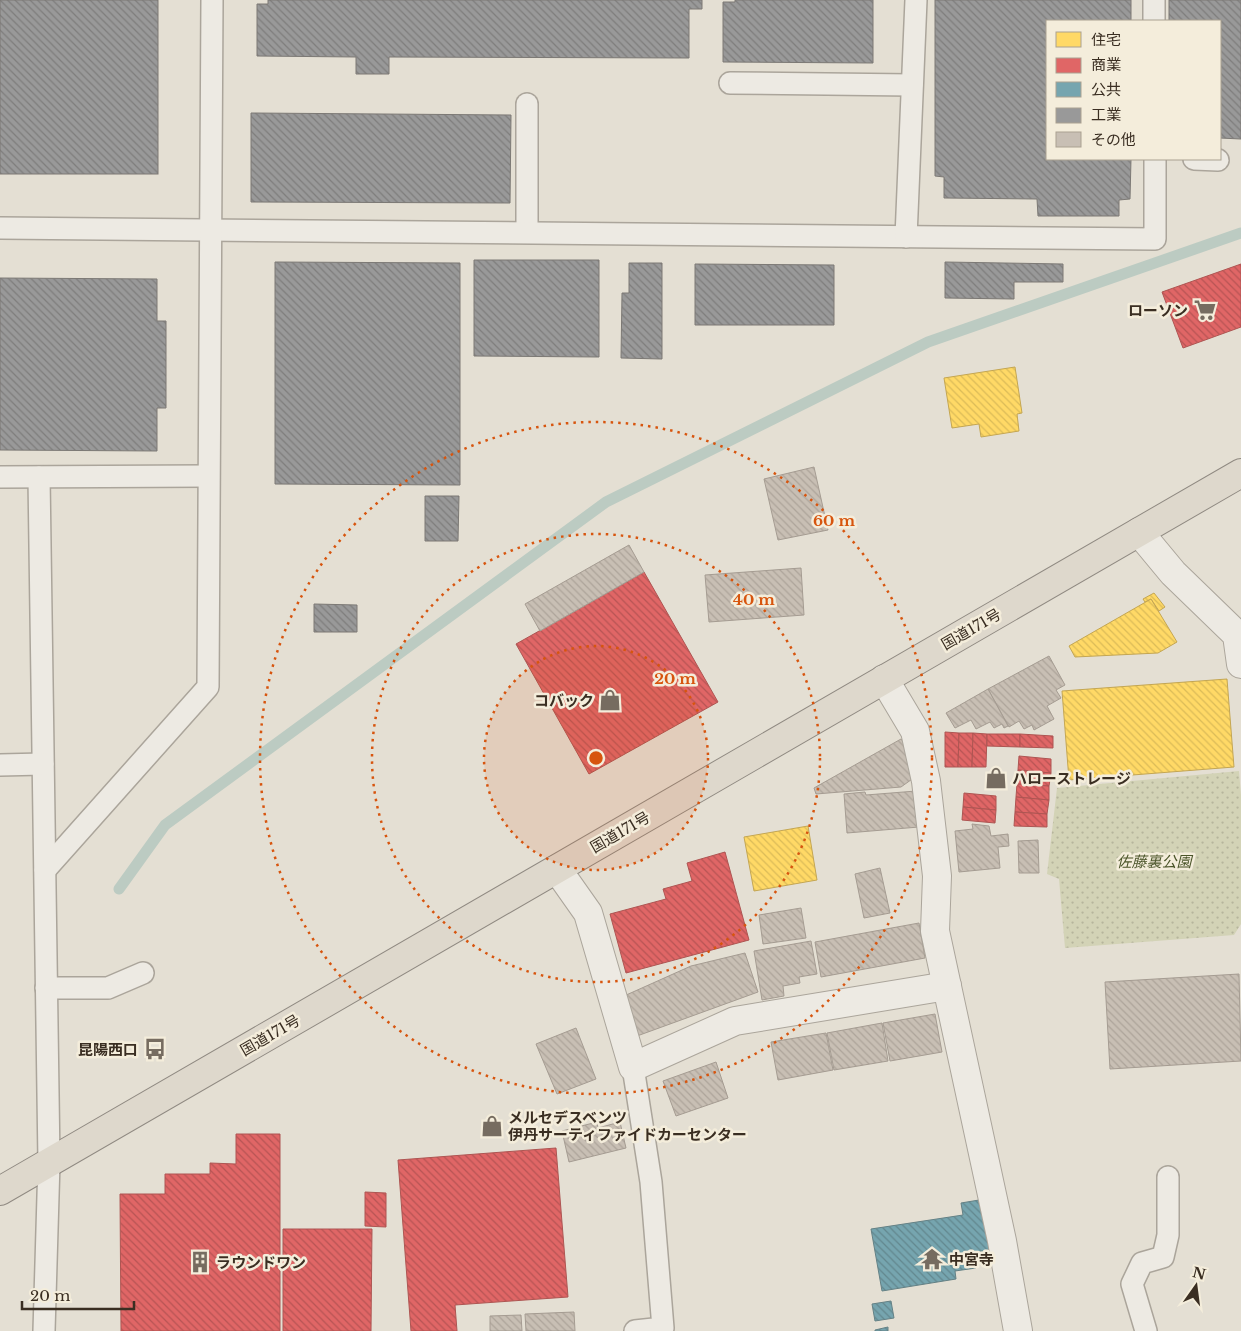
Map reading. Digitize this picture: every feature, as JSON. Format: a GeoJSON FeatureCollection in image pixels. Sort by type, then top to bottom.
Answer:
{"type":"FeatureCollection","features":[{"type":"Feature","properties":{"kind":"highway","name":"国道171号"},"geometry":{"type":"LineString","coordinates":[[0,1191],[1241,473]]}},
{"type":"Feature","properties":{"kind":"street"},"geometry":{"type":"LineString","coordinates":[[1139,532],[1173,573],[1237,635],[1241,664]]}},
{"type":"Feature","properties":{"kind":"street"},"geometry":{"type":"LineString","coordinates":[[884,679],[916,731],[926,781],[938,876],[935,931],[1002,1241],[1018,1331]]}},
{"type":"Feature","properties":{"kind":"street"},"geometry":{"type":"LineString","coordinates":[[557,868],[588,913],[633,1067],[735,1021],[947,986]]}},
{"type":"Feature","properties":{"kind":"lane"},"geometry":{"type":"LineString","coordinates":[[45,870],[208,687],[212,0]]}},
{"type":"Feature","properties":{"kind":"lane"},"geometry":{"type":"LineString","coordinates":[[906,237],[916,0]]}},
{"type":"Feature","properties":{"kind":"lane"},"geometry":{"type":"LineString","coordinates":[[1154,0],[1154,20]]}},
{"type":"Feature","properties":{"kind":"lane"},"geometry":{"type":"LineString","coordinates":[[730,84],[912,85]]}},
{"type":"Feature","properties":{"kind":"lane"},"geometry":{"type":"LineString","coordinates":[[527,104],[527,232]]}},
{"type":"Feature","properties":{"kind":"lane"},"geometry":{"type":"LineString","coordinates":[[0,228],[1155,239],[1155,160]]}},
{"type":"Feature","properties":{"kind":"lane"},"geometry":{"type":"LineString","coordinates":[[0,477],[208,476]]}},
{"type":"Feature","properties":{"kind":"lane"},"geometry":{"type":"LineString","coordinates":[[38,478],[49,1162],[44,1331]]}},
{"type":"Feature","properties":{"kind":"lane"},"geometry":{"type":"LineString","coordinates":[[0,765],[43,764]]}},
{"type":"Feature","properties":{"kind":"lane"},"geometry":{"type":"LineString","coordinates":[[46,988],[108,988],[143,973]]}},
{"type":"Feature","properties":{"kind":"lane"},"geometry":{"type":"LineString","coordinates":[[633,1067],[651,1182],[663,1328],[635,1331]]}},
{"type":"Feature","properties":{"kind":"lane"},"geometry":{"type":"LineString","coordinates":[[1146,1331],[1132,1284],[1142,1263],[1163,1257],[1168,1235],[1168,1177]]}},
{"type":"Feature","properties":{"kind":"green space","name":"佐藤裏公園"},"geometry":{"type":"Polygon","coordinates":[[[1239,771],[1241,795],[1241,924],[1234,935],[1065,948],[1059,879],[1047,874],[1057,788],[1239,771]]]}},
{"type":"Feature","properties":{"kind":"building: 住宅"},"geometry":{"type":"Polygon","coordinates":[[[1015,367],[1022,413],[1017,414],[1019,431],[981,437],[979,424],[952,428],[944,378],[1015,367]]]}},
{"type":"Feature","properties":{"kind":"building: 住宅"},"geometry":{"type":"Polygon","coordinates":[[[1154,593],[1165,607],[1159,611],[1151,599],[1145,602],[1143,599],[1154,593]]]}},
{"type":"Feature","properties":{"kind":"building: 住宅"},"geometry":{"type":"Polygon","coordinates":[[[1151,599],[1177,642],[1158,653],[1075,657],[1069,646],[1151,599]]]}},
{"type":"Feature","properties":{"kind":"building: 住宅"},"geometry":{"type":"Polygon","coordinates":[[[1227,679],[1234,767],[1069,780],[1062,691],[1227,679]]]}},
{"type":"Feature","properties":{"kind":"building: 住宅"},"geometry":{"type":"Polygon","coordinates":[[[808,826],[817,880],[754,891],[744,837],[808,826]]]}},
{"type":"Feature","properties":{"kind":"building: 商業","name":"ローソン"},"geometry":{"type":"Polygon","coordinates":[[[1241,264],[1241,327],[1183,348],[1162,292],[1241,264]]]}},
{"type":"Feature","properties":{"kind":"building: 商業"},"geometry":{"type":"Polygon","coordinates":[[[644,572],[718,702],[589,774],[516,644],[644,572]]]}},
{"type":"Feature","properties":{"kind":"building: 商業"},"geometry":{"type":"Polygon","coordinates":[[[945,732],[959,733],[958,767],[945,767],[945,732]]]}},
{"type":"Feature","properties":{"kind":"building: 商業"},"geometry":{"type":"Polygon","coordinates":[[[959,733],[973,733],[972,767],[958,767],[959,733]]]}},
{"type":"Feature","properties":{"kind":"building: 商業"},"geometry":{"type":"Polygon","coordinates":[[[973,733],[987,734],[986,767],[972,767],[973,733]]]}},
{"type":"Feature","properties":{"kind":"building: 商業"},"geometry":{"type":"Polygon","coordinates":[[[987,734],[1020,734],[1020,747],[987,746],[987,734]]]}},
{"type":"Feature","properties":{"kind":"building: 商業"},"geometry":{"type":"Polygon","coordinates":[[[1020,734],[1053,736],[1053,748],[1020,747],[1020,734]]]}},
{"type":"Feature","properties":{"kind":"building: 商業"},"geometry":{"type":"Polygon","coordinates":[[[1019,756],[1051,759],[1051,773],[1018,770],[1019,756]]]}},
{"type":"Feature","properties":{"kind":"building: 商業"},"geometry":{"type":"Polygon","coordinates":[[[1018,770],[1051,773],[1049,786],[1017,784],[1018,770]]]}},
{"type":"Feature","properties":{"kind":"building: 商業"},"geometry":{"type":"Polygon","coordinates":[[[1017,784],[1049,786],[1049,800],[1016,797],[1017,784]]]}},
{"type":"Feature","properties":{"kind":"building: 商業"},"geometry":{"type":"Polygon","coordinates":[[[964,793],[996,796],[996,810],[963,807],[964,793]]]}},
{"type":"Feature","properties":{"kind":"building: 商業"},"geometry":{"type":"Polygon","coordinates":[[[1016,797],[1049,800],[1047,814],[1015,812],[1016,797]]]}},
{"type":"Feature","properties":{"kind":"building: 商業"},"geometry":{"type":"Polygon","coordinates":[[[963,807],[996,810],[995,823],[962,820],[963,807]]]}},
{"type":"Feature","properties":{"kind":"building: 商業"},"geometry":{"type":"Polygon","coordinates":[[[1015,812],[1047,814],[1047,827],[1014,826],[1015,812]]]}},
{"type":"Feature","properties":{"kind":"building: 商業"},"geometry":{"type":"Polygon","coordinates":[[[725,852],[749,940],[626,973],[610,914],[666,899],[663,889],[692,881],[687,863],[725,852]]]}},
{"type":"Feature","properties":{"kind":"building: 商業","name":"ラウンドワン"},"geometry":{"type":"Polygon","coordinates":[[[236,1134],[280,1134],[280,1331],[121,1331],[120,1194],[165,1194],[165,1174],[210,1174],[210,1163],[236,1164],[236,1134]]]}},
{"type":"Feature","properties":{"kind":"building: 商業"},"geometry":{"type":"Polygon","coordinates":[[[556,1148],[568,1297],[455,1305],[457,1331],[411,1331],[398,1160],[556,1148]]]}},
{"type":"Feature","properties":{"kind":"building: 商業"},"geometry":{"type":"Polygon","coordinates":[[[365,1192],[386,1193],[386,1227],[365,1226],[365,1192]]]}},
{"type":"Feature","properties":{"kind":"building: 商業"},"geometry":{"type":"Polygon","coordinates":[[[283,1229],[372,1229],[371,1331],[283,1331],[283,1229]]]}},
{"type":"Feature","properties":{"kind":"building: 公共"},"geometry":{"type":"Polygon","coordinates":[[[985,1199],[993,1249],[973,1253],[976,1268],[955,1271],[956,1279],[882,1291],[871,1229],[963,1215],[961,1203],[985,1199]]]}},
{"type":"Feature","properties":{"kind":"building: 公共"},"geometry":{"type":"Polygon","coordinates":[[[891,1301],[894,1318],[875,1321],[872,1304],[891,1301]]]}},
{"type":"Feature","properties":{"kind":"building: 公共"},"geometry":{"type":"Polygon","coordinates":[[[888,1327],[888,1331],[875,1331],[875,1330],[888,1327]]]}},
{"type":"Feature","properties":{"kind":"building: 工業"},"geometry":{"type":"Polygon","coordinates":[[[0,0],[158,0],[158,174],[0,174],[0,0]]]}},
{"type":"Feature","properties":{"kind":"building: 工業"},"geometry":{"type":"Polygon","coordinates":[[[268,0],[702,0],[702,9],[689,9],[689,58],[389,57],[389,74],[356,74],[356,57],[257,56],[257,4],[268,4],[268,0]]]}},
{"type":"Feature","properties":{"kind":"building: 工業"},"geometry":{"type":"Polygon","coordinates":[[[735,0],[873,0],[873,63],[723,62],[723,2],[735,2],[735,0]]]}},
{"type":"Feature","properties":{"kind":"building: 工業"},"geometry":{"type":"Polygon","coordinates":[[[935,0],[1131,0],[1131,20],[1046,20],[1046,160],[1131,160],[1130,199],[1119,200],[1119,216],[1038,216],[1037,199],[944,198],[944,177],[935,176],[935,0]]]}},
{"type":"Feature","properties":{"kind":"building: 工業"},"geometry":{"type":"Polygon","coordinates":[[[1169,0],[1241,0],[1241,139],[1221,138],[1221,20],[1169,20],[1169,0]]]}},
{"type":"Feature","properties":{"kind":"building: 工業"},"geometry":{"type":"Polygon","coordinates":[[[251,113],[511,115],[510,203],[251,202],[251,113]]]}},
{"type":"Feature","properties":{"kind":"building: 工業"},"geometry":{"type":"Polygon","coordinates":[[[474,260],[599,260],[599,357],[474,356],[474,260]]]}},
{"type":"Feature","properties":{"kind":"building: 工業"},"geometry":{"type":"Polygon","coordinates":[[[275,262],[460,263],[460,485],[275,484],[275,262]]]}},
{"type":"Feature","properties":{"kind":"building: 工業"},"geometry":{"type":"Polygon","coordinates":[[[945,262],[1063,264],[1063,282],[1014,282],[1014,299],[945,298],[945,262]]]}},
{"type":"Feature","properties":{"kind":"building: 工業"},"geometry":{"type":"Polygon","coordinates":[[[629,263],[662,263],[662,359],[621,358],[622,293],[629,293],[629,263]]]}},
{"type":"Feature","properties":{"kind":"building: 工業"},"geometry":{"type":"Polygon","coordinates":[[[695,264],[834,265],[834,325],[695,325],[695,264]]]}},
{"type":"Feature","properties":{"kind":"building: 工業"},"geometry":{"type":"Polygon","coordinates":[[[0,278],[157,279],[157,321],[166,321],[166,408],[157,408],[157,451],[0,450],[0,278]]]}},
{"type":"Feature","properties":{"kind":"building: 工業"},"geometry":{"type":"Polygon","coordinates":[[[425,496],[459,496],[458,541],[425,541],[425,496]]]}},
{"type":"Feature","properties":{"kind":"building: 工業"},"geometry":{"type":"Polygon","coordinates":[[[314,604],[357,605],[357,632],[314,632],[314,604]]]}},
{"type":"Feature","properties":{"kind":"building: その他"},"geometry":{"type":"Polygon","coordinates":[[[814,467],[828,530],[778,540],[764,479],[814,467]]]}},
{"type":"Feature","properties":{"kind":"building: その他"},"geometry":{"type":"Polygon","coordinates":[[[629,545],[644,572],[540,631],[525,604],[629,545]]]}},
{"type":"Feature","properties":{"kind":"building: その他"},"geometry":{"type":"Polygon","coordinates":[[[801,568],[804,615],[709,622],[705,575],[801,568]]]}},
{"type":"Feature","properties":{"kind":"building: その他"},"geometry":{"type":"Polygon","coordinates":[[[1049,656],[1065,685],[1056,690],[1061,698],[1047,706],[1054,719],[1034,730],[1032,725],[1024,729],[1019,721],[1009,727],[988,689],[1049,656]]]}},
{"type":"Feature","properties":{"kind":"building: その他"},"geometry":{"type":"Polygon","coordinates":[[[988,689],[1008,726],[1004,728],[1002,724],[994,728],[990,722],[976,729],[971,720],[955,728],[946,713],[988,689]]]}},
{"type":"Feature","properties":{"kind":"building: その他"},"geometry":{"type":"Polygon","coordinates":[[[901,739],[911,752],[915,777],[901,787],[816,794],[814,788],[901,739]]]}},
{"type":"Feature","properties":{"kind":"building: その他"},"geometry":{"type":"Polygon","coordinates":[[[916,791],[919,827],[847,833],[844,794],[865,792],[866,795],[916,791]]]}},
{"type":"Feature","properties":{"kind":"building: その他"},"geometry":{"type":"Polygon","coordinates":[[[972,824],[989,826],[991,836],[1008,834],[1009,846],[998,847],[1000,868],[959,872],[955,831],[973,829],[972,824]]]}},
{"type":"Feature","properties":{"kind":"building: その他"},"geometry":{"type":"Polygon","coordinates":[[[1038,840],[1039,873],[1019,873],[1018,841],[1038,840]]]}},
{"type":"Feature","properties":{"kind":"building: その他"},"geometry":{"type":"Polygon","coordinates":[[[880,868],[890,913],[864,918],[855,874],[880,868]]]}},
{"type":"Feature","properties":{"kind":"building: その他"},"geometry":{"type":"Polygon","coordinates":[[[801,908],[806,938],[763,944],[759,915],[801,908]]]}},
{"type":"Feature","properties":{"kind":"building: その他"},"geometry":{"type":"Polygon","coordinates":[[[919,923],[925,958],[821,977],[815,942],[919,923]]]}},
{"type":"Feature","properties":{"kind":"building: その他"},"geometry":{"type":"Polygon","coordinates":[[[811,941],[817,974],[799,977],[800,983],[783,986],[784,996],[762,1000],[754,951],[811,941]]]}},
{"type":"Feature","properties":{"kind":"building: その他"},"geometry":{"type":"Polygon","coordinates":[[[745,953],[758,992],[637,1036],[624,996],[691,966],[745,953]]]}},
{"type":"Feature","properties":{"kind":"building: その他"},"geometry":{"type":"Polygon","coordinates":[[[1239,974],[1241,1061],[1110,1069],[1105,982],[1239,974]]]}},
{"type":"Feature","properties":{"kind":"building: その他"},"geometry":{"type":"Polygon","coordinates":[[[935,1014],[942,1052],[890,1061],[883,1023],[935,1014]]]}},
{"type":"Feature","properties":{"kind":"building: その他"},"geometry":{"type":"Polygon","coordinates":[[[882,1023],[888,1061],[834,1070],[827,1033],[882,1023]]]}},
{"type":"Feature","properties":{"kind":"building: その他"},"geometry":{"type":"Polygon","coordinates":[[[576,1028],[596,1079],[557,1094],[536,1044],[576,1028]]]}},
{"type":"Feature","properties":{"kind":"building: その他"},"geometry":{"type":"Polygon","coordinates":[[[826,1033],[833,1070],[778,1080],[771,1042],[826,1033]]]}},
{"type":"Feature","properties":{"kind":"building: その他"},"geometry":{"type":"Polygon","coordinates":[[[716,1062],[728,1098],[676,1116],[663,1081],[716,1062]]]}},
{"type":"Feature","properties":{"kind":"building: その他"},"geometry":{"type":"Polygon","coordinates":[[[597,1122],[598,1128],[620,1122],[626,1148],[569,1162],[562,1131],[597,1122]]]}},
{"type":"Feature","properties":{"kind":"building: その他"},"geometry":{"type":"Polygon","coordinates":[[[574,1312],[575,1331],[526,1331],[525,1314],[574,1312]]]}},
{"type":"Feature","properties":{"kind":"building: その他"},"geometry":{"type":"Polygon","coordinates":[[[521,1315],[522,1331],[490,1331],[490,1316],[521,1315]]]}},
{"type":"Feature","properties":{"kind":"waterway"},"geometry":{"type":"LineString","coordinates":[[119,889],[165,825],[606,502],[928,342],[1241,233]]}},
{"type":"Feature","properties":{"kind":"place","name":"ローソン"},"geometry":{"type":"Point","coordinates":[1205,310]}},
{"type":"Feature","properties":{"kind":"place","name":"コバック"},"geometry":{"type":"Point","coordinates":[610,700]}},
{"type":"Feature","properties":{"kind":"place","name":"ハローストレージ"},"geometry":{"type":"Point","coordinates":[996,778]}},
{"type":"Feature","properties":{"kind":"place","name":"昆陽西口"},"geometry":{"type":"Point","coordinates":[155,1049]}},
{"type":"Feature","properties":{"kind":"place","name":"メルセデスベンツ 伊丹サーティファイドカーセンター"},"geometry":{"type":"Point","coordinates":[492,1126]}},
{"type":"Feature","properties":{"kind":"place","name":"中宮寺"},"geometry":{"type":"Point","coordinates":[932,1259]}},
{"type":"Feature","properties":{"kind":"place","name":"ラウンドワン"},"geometry":{"type":"Point","coordinates":[200,1262]}}]}
